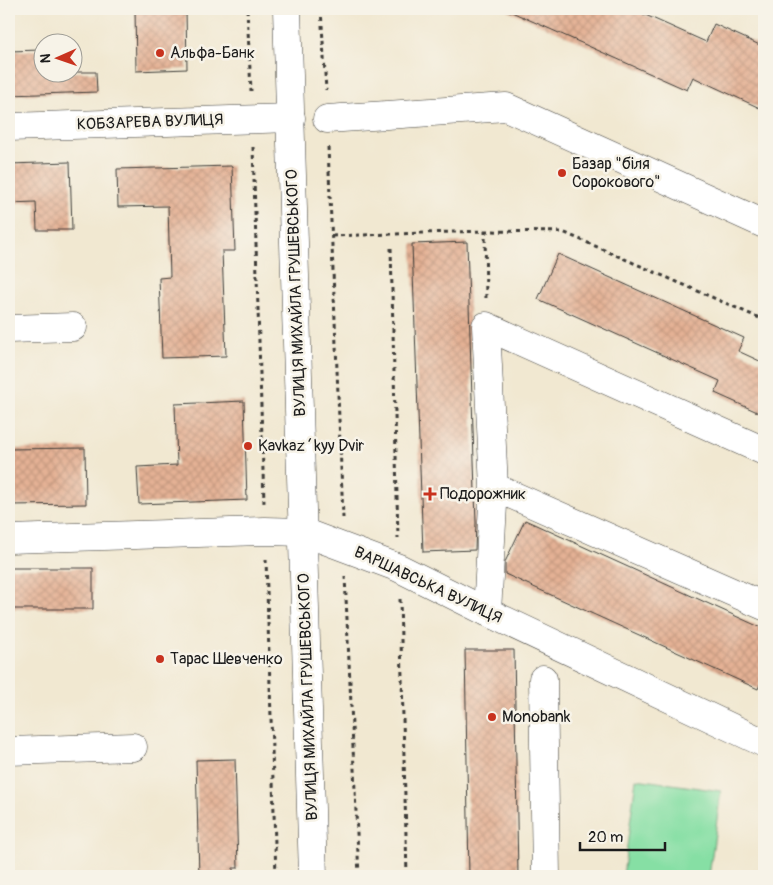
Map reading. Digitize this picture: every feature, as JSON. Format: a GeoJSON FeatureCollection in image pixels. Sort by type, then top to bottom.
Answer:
{"type":"FeatureCollection","features":[{"type":"Feature","properties":{"kind":"street","name":"ВУЛИЦЯ МИХАЙЛА ГРУШЕВСЬКОГО"},"geometry":{"type":"LineString","coordinates":[[287,9],[313,876]]}},
{"type":"Feature","properties":{"kind":"street"},"geometry":{"type":"LineString","coordinates":[[327,119],[506,107],[764,224]]}},
{"type":"Feature","properties":{"kind":"street","name":"КОБЗАРЕВА ВУЛИЦЯ"},"geometry":{"type":"LineString","coordinates":[[9,126],[291,118]]}},
{"type":"Feature","properties":{"kind":"street"},"geometry":{"type":"LineString","coordinates":[[487,612],[494,487],[486,326],[764,451]]}},
{"type":"Feature","properties":{"kind":"street"},"geometry":{"type":"LineString","coordinates":[[9,329],[73,327]]}},
{"type":"Feature","properties":{"kind":"street"},"geometry":{"type":"LineString","coordinates":[[494,487],[764,606]]}},
{"type":"Feature","properties":{"kind":"street","name":"ВАРШАВСЬКА ВУЛИЦЯ"},"geometry":{"type":"LineString","coordinates":[[9,539],[265,531],[303,532],[399,568],[487,612],[764,743]]}},
{"type":"Feature","properties":{"kind":"street"},"geometry":{"type":"LineString","coordinates":[[543,679],[546,876]]}},
{"type":"Feature","properties":{"kind":"street"},"geometry":{"type":"LineString","coordinates":[[9,751],[133,747]]}},
{"type":"Feature","properties":{"kind":"path"},"geometry":{"type":"LineString","coordinates":[[247,9],[276,876]]}},
{"type":"Feature","properties":{"kind":"path"},"geometry":{"type":"LineString","coordinates":[[321,9],[359,876]]}},
{"type":"Feature","properties":{"kind":"path"},"geometry":{"type":"LineString","coordinates":[[332,236],[485,231],[563,232],[764,320]]}},
{"type":"Feature","properties":{"kind":"path"},"geometry":{"type":"LineString","coordinates":[[485,231],[486,326]]}},
{"type":"Feature","properties":{"kind":"green space"},"geometry":{"type":"Polygon","coordinates":[[[636,779],[721,791],[709,876],[623,876],[636,779]]]}},
{"type":"Feature","properties":{"kind":"building"},"geometry":{"type":"Polygon","coordinates":[[[135,9],[186,9],[187,69],[136,71],[135,9]]]}},
{"type":"Feature","properties":{"kind":"building"},"geometry":{"type":"Polygon","coordinates":[[[505,9],[632,9],[706,42],[714,24],[764,47],[764,110],[693,77],[687,90],[505,9]]]}},
{"type":"Feature","properties":{"kind":"building"},"geometry":{"type":"Polygon","coordinates":[[[32,50],[32,82],[82,82],[82,72],[96,72],[97,92],[9,95],[9,51],[32,50]]]}},
{"type":"Feature","properties":{"kind":"building"},"geometry":{"type":"Polygon","coordinates":[[[70,162],[72,230],[37,230],[36,202],[9,203],[9,164],[70,162]]]}},
{"type":"Feature","properties":{"kind":"building"},"geometry":{"type":"Polygon","coordinates":[[[232,166],[235,251],[222,251],[226,356],[162,358],[159,278],[170,277],[168,206],[118,207],[117,169],[232,166]]]}},
{"type":"Feature","properties":{"kind":"building"},"geometry":{"type":"Polygon","coordinates":[[[467,242],[476,523],[475,550],[423,552],[412,244],[467,242]]]}},
{"type":"Feature","properties":{"kind":"building"},"geometry":{"type":"Polygon","coordinates":[[[558,254],[744,338],[738,351],[764,363],[764,415],[715,393],[720,381],[538,299],[558,254]]]}},
{"type":"Feature","properties":{"kind":"building"},"geometry":{"type":"Polygon","coordinates":[[[244,401],[247,500],[139,504],[137,467],[177,465],[175,404],[244,401]]]}},
{"type":"Feature","properties":{"kind":"building"},"geometry":{"type":"Polygon","coordinates":[[[85,448],[86,504],[9,505],[9,449],[85,448]]]}},
{"type":"Feature","properties":{"kind":"building"},"geometry":{"type":"Polygon","coordinates":[[[525,520],[764,629],[764,675],[758,689],[505,574],[505,562],[525,520]]]}},
{"type":"Feature","properties":{"kind":"building"},"geometry":{"type":"Polygon","coordinates":[[[9,568],[93,568],[93,609],[9,609],[9,568]]]}},
{"type":"Feature","properties":{"kind":"building"},"geometry":{"type":"Polygon","coordinates":[[[465,650],[514,650],[518,876],[469,876],[465,650]]]}},
{"type":"Feature","properties":{"kind":"building"},"geometry":{"type":"Polygon","coordinates":[[[235,759],[238,868],[233,868],[233,876],[199,876],[196,760],[235,759]]]}},
{"type":"Feature","properties":{"kind":"place","name":"Альфа-Банк"},"geometry":{"type":"Point","coordinates":[160,53]}},
{"type":"Feature","properties":{"kind":"place","name":"Базар \"біля Сорокового\""},"geometry":{"type":"Point","coordinates":[562,173]}},
{"type":"Feature","properties":{"kind":"place","name":"Kavkazʹkyy Dvir"},"geometry":{"type":"Point","coordinates":[248,446]}},
{"type":"Feature","properties":{"kind":"place","name":"Подорожник"},"geometry":{"type":"Point","coordinates":[430,494]}},
{"type":"Feature","properties":{"kind":"place","name":"Тарас Шевченко"},"geometry":{"type":"Point","coordinates":[160,659]}},
{"type":"Feature","properties":{"kind":"place","name":"Monobank"},"geometry":{"type":"Point","coordinates":[492,717]}}]}
